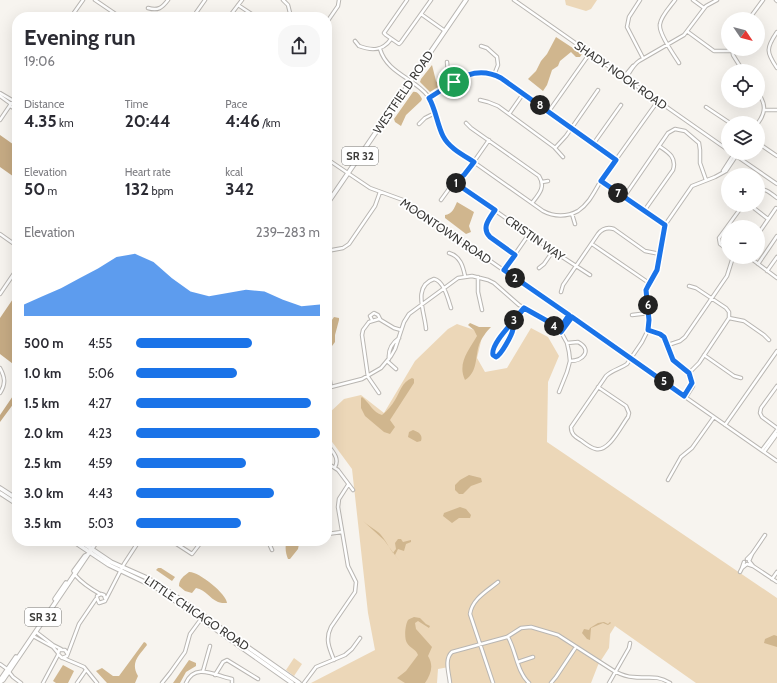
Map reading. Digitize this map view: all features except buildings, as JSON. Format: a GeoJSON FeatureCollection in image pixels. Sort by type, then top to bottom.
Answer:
{"type":"FeatureCollection","features":[{"type":"Feature","properties":{"kind":"main road","name":"WESTFIELD ROAD"},"geometry":{"type":"LineString","coordinates":[[332,197],[466,0]]}},
{"type":"Feature","properties":{"kind":"main road"},"geometry":{"type":"LineString","coordinates":[[0,488],[12,496]]}},
{"type":"Feature","properties":{"kind":"main road"},"geometry":{"type":"LineString","coordinates":[[0,493],[12,501]]}},
{"type":"Feature","properties":{"kind":"main road"},"geometry":{"type":"LineString","coordinates":[[80,546],[89,552]]}},
{"type":"Feature","properties":{"kind":"main road"},"geometry":{"type":"LineString","coordinates":[[84,546],[89,552]]}},
{"type":"Feature","properties":{"kind":"main road","name":"SR 32"},"geometry":{"type":"LineString","coordinates":[[0,682],[34,636],[93,546]]}},
{"type":"Feature","properties":{"kind":"main road","name":"SR 32"},"geometry":{"type":"LineString","coordinates":[[0,682],[6,676],[8,670],[89,552]]}},
{"type":"Feature","properties":{"kind":"main road","name":"LITTLE CHICAGO ROAD"},"geometry":{"type":"LineString","coordinates":[[89,552],[153,586],[292,683]]}},
{"type":"Feature","properties":{"kind":"main road","name":"LITTLE CHICAGO ROAD"},"geometry":{"type":"LineString","coordinates":[[121,569],[143,576],[161,586],[298,683]]}},
{"type":"Feature","properties":{"kind":"street"},"geometry":{"type":"LineString","coordinates":[[75,12],[83,0]]}},
{"type":"Feature","properties":{"kind":"street"},"geometry":{"type":"LineString","coordinates":[[95,0],[113,12]]}},
{"type":"Feature","properties":{"kind":"street"},"geometry":{"type":"LineString","coordinates":[[148,8],[155,10],[161,8],[168,0]]}},
{"type":"Feature","properties":{"kind":"street"},"geometry":{"type":"LineString","coordinates":[[196,12],[205,0]]}},
{"type":"Feature","properties":{"kind":"street"},"geometry":{"type":"LineString","coordinates":[[232,12],[242,0]]}},
{"type":"Feature","properties":{"kind":"street"},"geometry":{"type":"LineString","coordinates":[[283,0],[288,5],[290,12]]}},
{"type":"Feature","properties":{"kind":"street"},"geometry":{"type":"LineString","coordinates":[[332,15],[338,6],[339,0]]}},
{"type":"Feature","properties":{"kind":"street"},"geometry":{"type":"LineString","coordinates":[[407,0],[385,32],[386,35],[398,43],[401,43],[431,0]]}},
{"type":"Feature","properties":{"kind":"street","name":"SHADY NOOK ROAD"},"geometry":{"type":"LineString","coordinates":[[514,0],[721,145]]}},
{"type":"Feature","properties":{"kind":"street"},"geometry":{"type":"LineString","coordinates":[[640,0],[629,17],[627,27],[643,58]]}},
{"type":"Feature","properties":{"kind":"street"},"geometry":{"type":"LineString","coordinates":[[675,0],[660,24],[662,34],[679,63]]}},
{"type":"Feature","properties":{"kind":"street"},"geometry":{"type":"LineString","coordinates":[[693,0],[704,8]]}},
{"type":"Feature","properties":{"kind":"street"},"geometry":{"type":"LineString","coordinates":[[625,78],[633,66],[643,58],[688,32],[704,8],[717,0]]}},
{"type":"Feature","properties":{"kind":"street"},"geometry":{"type":"LineString","coordinates":[[754,12],[763,0]]}},
{"type":"Feature","properties":{"kind":"street"},"geometry":{"type":"LineString","coordinates":[[238,4],[249,12]]}},
{"type":"Feature","properties":{"kind":"street"},"geometry":{"type":"LineString","coordinates":[[421,14],[445,31]]}},
{"type":"Feature","properties":{"kind":"street"},"geometry":{"type":"LineString","coordinates":[[688,32],[714,51],[721,51]]}},
{"type":"Feature","properties":{"kind":"street"},"geometry":{"type":"LineString","coordinates":[[777,32],[768,49],[769,55],[777,68]]}},
{"type":"Feature","properties":{"kind":"street"},"geometry":{"type":"LineString","coordinates":[[355,40],[359,46],[363,48],[380,49],[385,47],[391,39]]}},
{"type":"Feature","properties":{"kind":"street"},"geometry":{"type":"LineString","coordinates":[[481,46],[492,52],[497,57],[498,65],[494,75]]}},
{"type":"Feature","properties":{"kind":"street"},"geometry":{"type":"LineString","coordinates":[[380,49],[384,58],[392,68],[422,90],[429,98],[442,136],[451,146],[543,211],[561,216],[572,214],[587,203],[658,101]]}},
{"type":"Feature","properties":{"kind":"street"},"geometry":{"type":"LineString","coordinates":[[549,111],[590,53]]}},
{"type":"Feature","properties":{"kind":"street"},"geometry":{"type":"LineString","coordinates":[[447,62],[448,73],[454,82]]}},
{"type":"Feature","properties":{"kind":"street"},"geometry":{"type":"LineString","coordinates":[[429,98],[465,75],[474,72],[483,72],[494,75],[549,111],[616,160]]}},
{"type":"Feature","properties":{"kind":"street"},"geometry":{"type":"LineString","coordinates":[[555,148],[572,128],[598,90]]}},
{"type":"Feature","properties":{"kind":"street"},"geometry":{"type":"LineString","coordinates":[[0,93],[12,100]]}},
{"type":"Feature","properties":{"kind":"street"},"geometry":{"type":"LineString","coordinates":[[509,114],[523,94]]}},
{"type":"Feature","properties":{"kind":"street"},"geometry":{"type":"LineString","coordinates":[[0,96],[10,105]]}},
{"type":"Feature","properties":{"kind":"street"},"geometry":{"type":"LineString","coordinates":[[480,100],[493,104],[509,114],[555,148],[563,157]]}},
{"type":"Feature","properties":{"kind":"street"},"geometry":{"type":"LineString","coordinates":[[0,120],[12,102]]}},
{"type":"Feature","properties":{"kind":"street"},"geometry":{"type":"LineString","coordinates":[[594,143],[621,105]]}},
{"type":"Feature","properties":{"kind":"street"},"geometry":{"type":"LineString","coordinates":[[706,107],[721,117]]}},
{"type":"Feature","properties":{"kind":"street"},"geometry":{"type":"LineString","coordinates":[[762,116],[765,110],[777,110]]}},
{"type":"Feature","properties":{"kind":"street"},"geometry":{"type":"LineString","coordinates":[[419,124],[424,118],[435,114]]}},
{"type":"Feature","properties":{"kind":"street"},"geometry":{"type":"LineString","coordinates":[[466,123],[537,174],[542,182],[541,190],[532,203]]}},
{"type":"Feature","properties":{"kind":"street"},"geometry":{"type":"LineString","coordinates":[[624,197],[671,130],[675,129],[685,131],[699,143],[700,163],[706,180]]}},
{"type":"Feature","properties":{"kind":"street"},"geometry":{"type":"LineString","coordinates":[[441,200],[454,182],[464,175],[489,140]]}},
{"type":"Feature","properties":{"kind":"street"},"geometry":{"type":"LineString","coordinates":[[644,211],[675,165],[671,155],[659,146]]}},
{"type":"Feature","properties":{"kind":"street"},"geometry":{"type":"LineString","coordinates":[[765,148],[777,156]]}},
{"type":"Feature","properties":{"kind":"street"},"geometry":{"type":"LineString","coordinates":[[598,387],[626,406],[629,411],[628,417],[609,445],[601,450],[592,448],[575,436],[571,430],[573,424],[598,387],[607,374],[623,367],[644,339],[648,330],[649,320],[646,294],[649,283],[657,270],[665,225],[692,186],[718,176],[723,172],[731,160]]}},
{"type":"Feature","properties":{"kind":"street"},"geometry":{"type":"LineString","coordinates":[[743,160],[777,184]]}},
{"type":"Feature","properties":{"kind":"street","name":"MOONTOWN ROAD"},"geometry":{"type":"LineString","coordinates":[[332,162],[370,188],[404,200],[777,461]]}},
{"type":"Feature","properties":{"kind":"street"},"geometry":{"type":"LineString","coordinates":[[542,182],[548,181]]}},
{"type":"Feature","properties":{"kind":"street"},"geometry":{"type":"LineString","coordinates":[[601,181],[665,225]]}},
{"type":"Feature","properties":{"kind":"street","name":"CRISTIN WAY"},"geometry":{"type":"LineString","coordinates":[[454,182],[576,267],[590,275]]}},
{"type":"Feature","properties":{"kind":"street"},"geometry":{"type":"LineString","coordinates":[[765,190],[777,198]]}},
{"type":"Feature","properties":{"kind":"street"},"geometry":{"type":"LineString","coordinates":[[332,250],[344,247],[350,243],[375,206],[380,192]]}},
{"type":"Feature","properties":{"kind":"street"},"geometry":{"type":"LineString","coordinates":[[765,224],[773,213],[776,204]]}},
{"type":"Feature","properties":{"kind":"street"},"geometry":{"type":"LineString","coordinates":[[495,210],[486,223],[487,234],[515,255]]}},
{"type":"Feature","properties":{"kind":"street"},"geometry":{"type":"LineString","coordinates":[[759,212],[768,219]]}},
{"type":"Feature","properties":{"kind":"street"},"geometry":{"type":"LineString","coordinates":[[773,213],[777,216]]}},
{"type":"Feature","properties":{"kind":"street"},"geometry":{"type":"LineString","coordinates":[[572,214],[575,224]]}},
{"type":"Feature","properties":{"kind":"street"},"geometry":{"type":"LineString","coordinates":[[561,292],[562,286],[600,232],[604,229],[610,228],[616,230],[645,251],[660,254]]}},
{"type":"Feature","properties":{"kind":"street"},"geometry":{"type":"LineString","coordinates":[[0,234],[12,242]]}},
{"type":"Feature","properties":{"kind":"street"},"geometry":{"type":"LineString","coordinates":[[504,270],[529,234]]}},
{"type":"Feature","properties":{"kind":"street"},"geometry":{"type":"LineString","coordinates":[[765,254],[777,236]]}},
{"type":"Feature","properties":{"kind":"street"},"geometry":{"type":"LineString","coordinates":[[592,244],[649,283]]}},
{"type":"Feature","properties":{"kind":"street"},"geometry":{"type":"LineString","coordinates":[[538,268],[544,264],[553,251]]}},
{"type":"Feature","properties":{"kind":"street"},"geometry":{"type":"LineString","coordinates":[[449,253],[458,258],[462,266],[464,276]]}},
{"type":"Feature","properties":{"kind":"street"},"geometry":{"type":"LineString","coordinates":[[767,271],[777,257]]}},
{"type":"Feature","properties":{"kind":"street"},"geometry":{"type":"LineString","coordinates":[[668,345],[680,341],[685,337],[728,274],[731,264]]}},
{"type":"Feature","properties":{"kind":"street"},"geometry":{"type":"LineString","coordinates":[[758,264],[777,278]]}},
{"type":"Feature","properties":{"kind":"street"},"geometry":{"type":"LineString","coordinates":[[332,387],[368,377],[378,370],[388,360],[395,349],[407,316],[454,280],[464,276],[478,277],[494,283],[524,308],[549,322],[560,331],[567,343],[570,361],[559,392]]}},
{"type":"Feature","properties":{"kind":"street"},"geometry":{"type":"LineString","coordinates":[[0,294],[12,277]]}},
{"type":"Feature","properties":{"kind":"street"},"geometry":{"type":"LineString","coordinates":[[478,277],[478,292],[482,310]]}},
{"type":"Feature","properties":{"kind":"street"},"geometry":{"type":"LineString","coordinates":[[426,329],[421,294],[429,281],[434,279],[437,280],[443,288],[451,308]]}},
{"type":"Feature","properties":{"kind":"street"},"geometry":{"type":"LineString","coordinates":[[689,286],[696,288],[711,298],[728,310],[730,314],[729,318],[704,355],[689,373]]}},
{"type":"Feature","properties":{"kind":"street"},"geometry":{"type":"LineString","coordinates":[[512,322],[514,327],[512,332],[499,356],[494,356],[492,351],[505,330],[524,308]]}},
{"type":"Feature","properties":{"kind":"street"},"geometry":{"type":"LineString","coordinates":[[632,315],[649,313]]}},
{"type":"Feature","properties":{"kind":"street"},"geometry":{"type":"LineString","coordinates":[[372,320],[370,316],[374,314],[378,315],[380,319],[394,328],[401,330]]}},
{"type":"Feature","properties":{"kind":"street"},"geometry":{"type":"LineString","coordinates":[[560,331],[570,316]]}},
{"type":"Feature","properties":{"kind":"street"},"geometry":{"type":"LineString","coordinates":[[729,318],[744,321],[769,340]]}},
{"type":"Feature","properties":{"kind":"street"},"geometry":{"type":"LineString","coordinates":[[379,393],[368,377],[362,335],[365,328],[372,320],[380,319]]}},
{"type":"Feature","properties":{"kind":"street"},"geometry":{"type":"LineString","coordinates":[[648,330],[664,337],[673,360],[689,373],[692,383],[685,396]]}},
{"type":"Feature","properties":{"kind":"street"},"geometry":{"type":"LineString","coordinates":[[567,343],[578,342],[583,345],[585,350],[584,355],[580,359],[570,361]]}},
{"type":"Feature","properties":{"kind":"street"},"geometry":{"type":"LineString","coordinates":[[725,424],[777,351]]}},
{"type":"Feature","properties":{"kind":"street"},"geometry":{"type":"LineString","coordinates":[[704,355],[734,376],[741,378]]}},
{"type":"Feature","properties":{"kind":"street"},"geometry":{"type":"LineString","coordinates":[[388,360],[396,369]]}},
{"type":"Feature","properties":{"kind":"street"},"geometry":{"type":"LineString","coordinates":[[0,368],[3,374],[4,383],[0,393]]}},
{"type":"Feature","properties":{"kind":"street"},"geometry":{"type":"LineString","coordinates":[[763,451],[777,429],[762,418],[760,413],[761,408],[777,386]]}},
{"type":"Feature","properties":{"kind":"street"},"geometry":{"type":"LineString","coordinates":[[668,480],[681,457],[692,448],[714,417]]}},
{"type":"Feature","properties":{"kind":"street"},"geometry":{"type":"LineString","coordinates":[[763,451],[777,434]]}},
{"type":"Feature","properties":{"kind":"street"},"geometry":{"type":"LineString","coordinates":[[332,452],[337,462],[335,467]]}},
{"type":"Feature","properties":{"kind":"street"},"geometry":{"type":"LineString","coordinates":[[332,466],[335,467],[353,490]]}},
{"type":"Feature","properties":{"kind":"street"},"geometry":{"type":"LineString","coordinates":[[334,660],[328,644],[328,632],[355,592],[356,587],[355,580],[348,566],[338,502],[348,484]]}},
{"type":"Feature","properties":{"kind":"street"},"geometry":{"type":"LineString","coordinates":[[332,533],[342,532]]}},
{"type":"Feature","properties":{"kind":"street"},"geometry":{"type":"LineString","coordinates":[[740,572],[765,535]]}},
{"type":"Feature","properties":{"kind":"street"},"geometry":{"type":"LineString","coordinates":[[91,607],[99,602],[104,602],[121,569],[136,546]]}},
{"type":"Feature","properties":{"kind":"street"},"geometry":{"type":"LineString","coordinates":[[181,546],[192,554],[198,546]]}},
{"type":"Feature","properties":{"kind":"street"},"geometry":{"type":"LineString","coordinates":[[270,546],[272,550]]}},
{"type":"Feature","properties":{"kind":"street"},"geometry":{"type":"LineString","coordinates":[[747,561],[777,582]]}},
{"type":"Feature","properties":{"kind":"street"},"geometry":{"type":"LineString","coordinates":[[772,579],[777,572]]}},
{"type":"Feature","properties":{"kind":"street"},"geometry":{"type":"LineString","coordinates":[[75,574],[79,580],[93,591],[102,594],[106,598]]}},
{"type":"Feature","properties":{"kind":"street"},"geometry":{"type":"LineString","coordinates":[[72,579],[79,580]]}},
{"type":"Feature","properties":{"kind":"street"},"geometry":{"type":"LineString","coordinates":[[493,683],[479,636],[471,616],[472,607],[476,600],[498,582]]}},
{"type":"Feature","properties":{"kind":"street"},"geometry":{"type":"LineString","coordinates":[[54,663],[67,654],[79,624],[97,598],[110,590]]}},
{"type":"Feature","properties":{"kind":"street"},"geometry":{"type":"LineString","coordinates":[[93,591],[99,602]]}},
{"type":"Feature","properties":{"kind":"street"},"geometry":{"type":"LineString","coordinates":[[163,682],[185,652],[190,634],[201,619]]}},
{"type":"Feature","properties":{"kind":"street"},"geometry":{"type":"LineString","coordinates":[[450,683],[447,661],[449,654],[455,650],[508,637],[523,627],[531,627],[556,634],[614,671],[630,677],[658,677],[670,683]]}},
{"type":"Feature","properties":{"kind":"street"},"geometry":{"type":"LineString","coordinates":[[36,632],[53,645],[63,649],[72,662]]}},
{"type":"Feature","properties":{"kind":"street"},"geometry":{"type":"LineString","coordinates":[[34,636],[53,647],[63,658],[86,670],[97,683]]}},
{"type":"Feature","properties":{"kind":"street"},"geometry":{"type":"LineString","coordinates":[[508,637],[523,675],[529,683]]}},
{"type":"Feature","properties":{"kind":"street"},"geometry":{"type":"LineString","coordinates":[[304,683],[316,668],[347,653],[360,638]]}},
{"type":"Feature","properties":{"kind":"street"},"geometry":{"type":"LineString","coordinates":[[609,683],[614,671],[629,648],[630,643]]}},
{"type":"Feature","properties":{"kind":"street"},"geometry":{"type":"LineString","coordinates":[[43,683],[58,654],[63,649],[71,645]]}},
{"type":"Feature","properties":{"kind":"street"},"geometry":{"type":"LineString","coordinates":[[203,670],[210,646]]}},
{"type":"Feature","properties":{"kind":"street"},"geometry":{"type":"LineString","coordinates":[[551,683],[576,647]]}},
{"type":"Feature","properties":{"kind":"street"},"geometry":{"type":"LineString","coordinates":[[518,662],[533,657]]}},
{"type":"Feature","properties":{"kind":"street"},"geometry":{"type":"LineString","coordinates":[[215,675],[226,660],[229,660],[258,679]]}},
{"type":"Feature","properties":{"kind":"street"},"geometry":{"type":"LineString","coordinates":[[0,664],[21,683]]}},
{"type":"Feature","properties":{"kind":"street"},"geometry":{"type":"LineString","coordinates":[[77,683],[86,670]]}},
{"type":"Feature","properties":{"kind":"street"},"geometry":{"type":"LineString","coordinates":[[186,683],[190,676],[203,670],[215,675],[232,679],[232,683]]}},
{"type":"Feature","properties":{"kind":"street"},"geometry":{"type":"LineString","coordinates":[[6,676],[13,677]]}},
{"type":"Feature","properties":{"kind":"shaded area"},"geometry":{"type":"Polygon","coordinates":[[[565,0],[597,0],[591,9],[586,11],[566,5],[565,0]]]}},
{"type":"Feature","properties":{"kind":"shaded area"},"geometry":{"type":"Polygon","coordinates":[[[556,37],[582,54],[580,57],[576,57],[571,52],[560,61],[558,66],[552,70],[547,85],[543,91],[528,79],[536,71],[556,37]]]}},
{"type":"Feature","properties":{"kind":"shaded area"},"geometry":{"type":"Polygon","coordinates":[[[432,65],[436,81],[439,85],[430,92],[420,82],[432,65]]]}},
{"type":"Feature","properties":{"kind":"shaded area"},"geometry":{"type":"Polygon","coordinates":[[[413,92],[416,92],[422,99],[406,115],[401,126],[395,122],[394,119],[413,92]]]}},
{"type":"Feature","properties":{"kind":"shaded area"},"geometry":{"type":"Polygon","coordinates":[[[0,135],[12,143],[12,175],[0,167],[0,135]]]}},
{"type":"Feature","properties":{"kind":"shaded area"},"geometry":{"type":"Polygon","coordinates":[[[457,202],[474,212],[469,226],[471,232],[466,234],[445,218],[445,215],[454,209],[457,202]]]}},
{"type":"Feature","properties":{"kind":"shaded area"},"geometry":{"type":"Polygon","coordinates":[[[12,300],[12,363],[0,354],[0,318],[12,300]]]}},
{"type":"Feature","properties":{"kind":"shaded area"},"geometry":{"type":"Polygon","coordinates":[[[334,317],[339,318],[335,342],[332,346],[332,320],[334,317]]]}},
{"type":"Feature","properties":{"kind":"shaded area"},"geometry":{"type":"Polygon","coordinates":[[[470,323],[479,327],[491,327],[480,343],[474,369],[465,380],[462,368],[463,362],[477,336],[474,330],[468,325],[470,323]]]}},
{"type":"Feature","properties":{"kind":"shaded area"},"geometry":{"type":"Polygon","coordinates":[[[457,324],[483,333],[477,358],[485,372],[507,368],[531,328],[548,337],[559,356],[548,382],[547,442],[777,598],[777,683],[696,683],[615,626],[610,634],[609,648],[598,665],[591,683],[451,683],[449,667],[438,669],[437,683],[311,683],[375,650],[368,613],[352,469],[332,442],[332,410],[344,399],[361,395],[384,413],[415,361],[448,329],[457,324]]]}},
{"type":"Feature","properties":{"kind":"shaded area"},"geometry":{"type":"Polygon","coordinates":[[[412,378],[414,379],[414,383],[390,420],[395,427],[390,434],[384,432],[365,416],[361,408],[361,398],[362,397],[376,412],[382,415],[388,410],[406,382],[412,378]]]}},
{"type":"Feature","properties":{"kind":"shaded area"},"geometry":{"type":"Polygon","coordinates":[[[12,397],[12,406],[0,422],[0,415],[12,397]]]}},
{"type":"Feature","properties":{"kind":"shaded area"},"geometry":{"type":"Polygon","coordinates":[[[413,430],[420,434],[421,441],[417,442],[408,437],[409,432],[413,430]]]}},
{"type":"Feature","properties":{"kind":"shaded area"},"geometry":{"type":"Polygon","coordinates":[[[469,475],[481,478],[482,482],[471,486],[463,494],[459,494],[455,490],[455,485],[469,475]]]}},
{"type":"Feature","properties":{"kind":"shaded area"},"geometry":{"type":"Polygon","coordinates":[[[460,507],[466,509],[471,515],[470,518],[459,518],[452,523],[443,516],[444,513],[460,507]]]}},
{"type":"Feature","properties":{"kind":"shaded area"},"geometry":{"type":"Polygon","coordinates":[[[365,523],[380,534],[389,547],[384,540],[365,523]]]}},
{"type":"Feature","properties":{"kind":"shaded area"},"geometry":{"type":"Polygon","coordinates":[[[398,539],[401,539],[403,542],[411,540],[411,542],[406,544],[404,551],[398,549],[395,555],[400,562],[393,553],[396,549],[395,543],[398,539]]]}},
{"type":"Feature","properties":{"kind":"shaded area"},"geometry":{"type":"Polygon","coordinates":[[[286,546],[299,546],[290,559],[288,559],[286,546]]]}},
{"type":"Feature","properties":{"kind":"shaded area"},"geometry":{"type":"Polygon","coordinates":[[[161,568],[175,577],[172,581],[156,570],[161,568]]]}},
{"type":"Feature","properties":{"kind":"shaded area"},"geometry":{"type":"Polygon","coordinates":[[[189,572],[199,575],[205,579],[222,594],[227,603],[218,602],[202,590],[196,588],[192,593],[185,591],[179,586],[179,584],[182,578],[189,572]]]}},
{"type":"Feature","properties":{"kind":"shaded area"},"geometry":{"type":"Polygon","coordinates":[[[414,617],[420,618],[430,626],[429,628],[418,621],[415,623],[416,629],[432,647],[428,656],[431,663],[431,670],[425,683],[405,683],[397,678],[406,671],[418,655],[416,651],[408,645],[405,638],[407,622],[414,617]]]}},
{"type":"Feature","properties":{"kind":"shaded area"},"geometry":{"type":"Polygon","coordinates":[[[604,622],[608,624],[610,622],[611,623],[608,625],[603,623],[591,628],[590,640],[587,639],[582,633],[584,629],[589,630],[590,628],[598,623],[604,622]]]}},
{"type":"Feature","properties":{"kind":"shaded area"},"geometry":{"type":"Polygon","coordinates":[[[774,635],[777,636],[777,647],[764,643],[765,639],[774,635]]]}},
{"type":"Feature","properties":{"kind":"shaded area"},"geometry":{"type":"Polygon","coordinates":[[[144,642],[147,645],[136,659],[135,663],[138,676],[135,683],[107,683],[96,671],[102,668],[113,676],[119,676],[144,642]]]}},
{"type":"Feature","properties":{"kind":"shaded area"},"geometry":{"type":"Polygon","coordinates":[[[294,658],[302,664],[294,676],[286,670],[294,658]]]}},
{"type":"Feature","properties":{"kind":"shaded area"},"geometry":{"type":"Polygon","coordinates":[[[189,660],[196,663],[196,666],[186,672],[180,683],[173,683],[189,660]]]}},
{"type":"Feature","properties":{"kind":"shaded area"},"geometry":{"type":"Polygon","coordinates":[[[63,665],[74,671],[68,683],[56,683],[53,681],[63,665]]]}},
{"type":"Feature","properties":{"kind":"route"},"geometry":{"type":"LineString","coordinates":[[454,82],[429,98],[442,136],[451,146],[474,162],[464,175],[454,182],[495,210],[486,223],[487,234],[515,255],[504,270],[569,315],[559,330],[549,322],[524,308],[505,330],[492,351],[493,355],[496,357],[499,356],[514,327],[512,322],[524,308],[549,322],[561,332],[572,317],[684,396],[692,383],[691,375],[675,363],[671,357],[664,337],[648,330],[649,320],[646,290],[657,270],[665,225],[601,181],[616,160],[501,78],[492,74],[478,72],[465,75],[454,82]]}}]}
